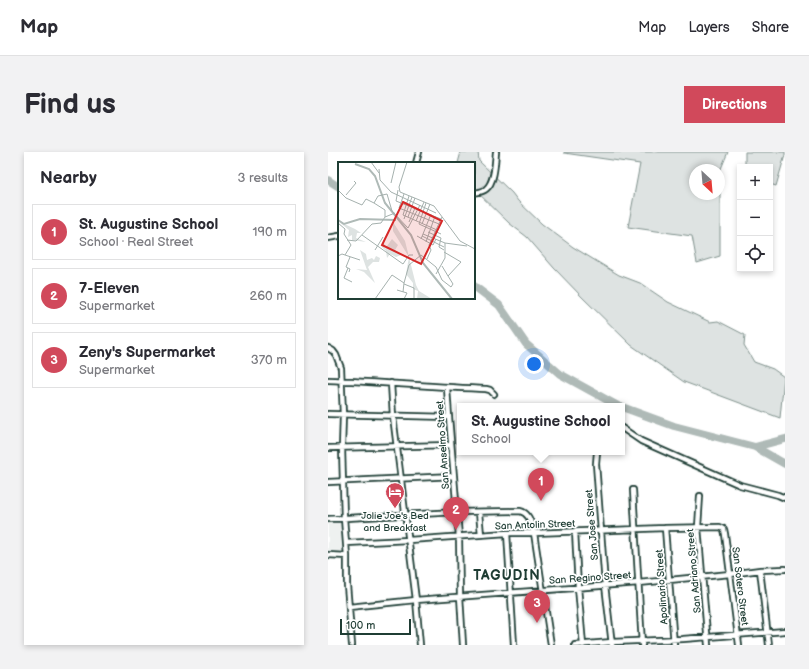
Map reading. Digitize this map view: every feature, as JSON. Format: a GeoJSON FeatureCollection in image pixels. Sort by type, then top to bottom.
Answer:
{"type":"FeatureCollection","features":[{"type":"Feature","properties":{"kind":"street"},"geometry":{"type":"LineString","coordinates":[[416,162],[419,152]]}},
{"type":"Feature","properties":{"kind":"street"},"geometry":{"type":"LineString","coordinates":[[475,193],[482,191],[491,184],[496,152]]}},
{"type":"Feature","properties":{"kind":"street"},"geometry":{"type":"LineString","coordinates":[[328,238],[338,236]]}},
{"type":"Feature","properties":{"kind":"street"},"geometry":{"type":"LineString","coordinates":[[328,348],[336,355],[341,368],[344,518],[352,645]]}},
{"type":"Feature","properties":{"kind":"street"},"geometry":{"type":"LineString","coordinates":[[328,380],[391,383],[447,388],[486,389],[490,390],[494,394]]}},
{"type":"Feature","properties":{"kind":"street"},"geometry":{"type":"LineString","coordinates":[[391,383],[393,416],[409,540],[420,645]]}},
{"type":"Feature","properties":{"kind":"street","name":"San Anselmo Street"},"geometry":{"type":"LineString","coordinates":[[447,388],[459,537],[463,645]]}},
{"type":"Feature","properties":{"kind":"street"},"geometry":{"type":"LineString","coordinates":[[328,414],[449,417]]}},
{"type":"Feature","properties":{"kind":"street"},"geometry":{"type":"LineString","coordinates":[[625,430],[650,446],[731,481],[785,498]]}},
{"type":"Feature","properties":{"kind":"street"},"geometry":{"type":"LineString","coordinates":[[328,448],[451,445]]}},
{"type":"Feature","properties":{"kind":"street","name":"San Jose Street"},"geometry":{"type":"LineString","coordinates":[[597,455],[596,464],[601,530],[612,643]]}},
{"type":"Feature","properties":{"kind":"street"},"geometry":{"type":"LineString","coordinates":[[328,482],[454,476]]}},
{"type":"Feature","properties":{"kind":"street"},"geometry":{"type":"LineString","coordinates":[[633,490],[642,643]]}},
{"type":"Feature","properties":{"kind":"street","name":"San Adriano Street"},"geometry":{"type":"LineString","coordinates":[[700,496],[698,527],[708,645]]}},
{"type":"Feature","properties":{"kind":"street"},"geometry":{"type":"LineString","coordinates":[[328,519],[457,512],[524,512],[529,518],[534,533],[550,645]]}},
{"type":"Feature","properties":{"kind":"street"},"geometry":{"type":"LineString","coordinates":[[479,512],[481,535]]}},
{"type":"Feature","properties":{"kind":"street","name":"San Antolin Street"},"geometry":{"type":"LineString","coordinates":[[346,543],[507,533],[698,527],[724,529]]}},
{"type":"Feature","properties":{"kind":"street","name":"Apolinario Street"},"geometry":{"type":"LineString","coordinates":[[665,528],[674,645]]}},
{"type":"Feature","properties":{"kind":"street","name":"San Sotero Street"},"geometry":{"type":"LineString","coordinates":[[724,529],[739,645]]}},
{"type":"Feature","properties":{"kind":"street"},"geometry":{"type":"LineString","coordinates":[[576,531],[578,587],[583,644]]}},
{"type":"Feature","properties":{"kind":"street"},"geometry":{"type":"LineString","coordinates":[[507,533],[514,645]]}},
{"type":"Feature","properties":{"kind":"street"},"geometry":{"type":"LineString","coordinates":[[328,555],[347,556]]}},
{"type":"Feature","properties":{"kind":"street","name":"San Regino Street"},"geometry":{"type":"LineString","coordinates":[[349,607],[460,596],[639,583],[760,570],[785,569]]}},
{"type":"Feature","properties":{"kind":"street"},"geometry":{"type":"LineString","coordinates":[[760,570],[769,645]]}},
{"type":"Feature","properties":{"kind":"street"},"geometry":{"type":"LineString","coordinates":[[575,645],[642,643],[674,639],[785,631]]}},
{"type":"Feature","properties":{"kind":"shaded area"},"geometry":{"type":"Polygon","coordinates":[[[461,152],[478,152],[479,161],[512,193],[518,201],[542,224],[573,247],[619,275],[640,283],[668,302],[710,322],[718,321],[745,335],[744,345],[754,362],[773,369],[784,377],[780,418],[684,382],[631,345],[554,268],[527,237],[509,223],[475,190],[475,162],[458,162],[461,152]]]}},
{"type":"Feature","properties":{"kind":"shaded area"},"geometry":{"type":"Polygon","coordinates":[[[564,152],[728,152],[723,164],[689,164],[689,200],[720,200],[720,256],[697,263],[692,236],[628,227],[640,164],[564,152]]]}},
{"type":"Feature","properties":{"kind":"shaded area"},"geometry":{"type":"Polygon","coordinates":[[[745,152],[785,152],[776,186],[773,185],[773,164],[745,164],[745,152]]]}},
{"type":"Feature","properties":{"kind":"shaded area"},"geometry":{"type":"Polygon","coordinates":[[[328,521],[343,521],[345,554],[328,555],[328,521]]]}},
{"type":"Feature","properties":{"kind":"waterway"},"geometry":{"type":"LineString","coordinates":[[328,180],[338,186]]}},
{"type":"Feature","properties":{"kind":"waterway"},"geometry":{"type":"LineString","coordinates":[[475,287],[499,305],[526,344],[560,374],[613,403]]}},
{"type":"Feature","properties":{"kind":"waterway"},"geometry":{"type":"LineString","coordinates":[[625,408],[674,426],[755,447],[785,464]]}},
{"type":"Feature","properties":{"kind":"waterway"},"geometry":{"type":"LineString","coordinates":[[755,447],[785,439]]}},
{"type":"Feature","properties":{"kind":"place","name":"St. Augustine School"},"geometry":{"type":"Point","coordinates":[541,501]}},
{"type":"Feature","properties":{"kind":"place","name":"Jolie Joe's Bed and Breakfast"},"geometry":{"type":"Point","coordinates":[395,509]}},
{"type":"Feature","properties":{"kind":"place","name":"7-Eleven"},"geometry":{"type":"Point","coordinates":[456,530]}},
{"type":"Feature","properties":{"kind":"place","name":"Zeny's Supermarket"},"geometry":{"type":"Point","coordinates":[537,623]}},
{"type":"Feature","properties":{"kind":"district","name":"TAGUDIN"},"geometry":{"type":"Point","coordinates":[507,575]}}]}
